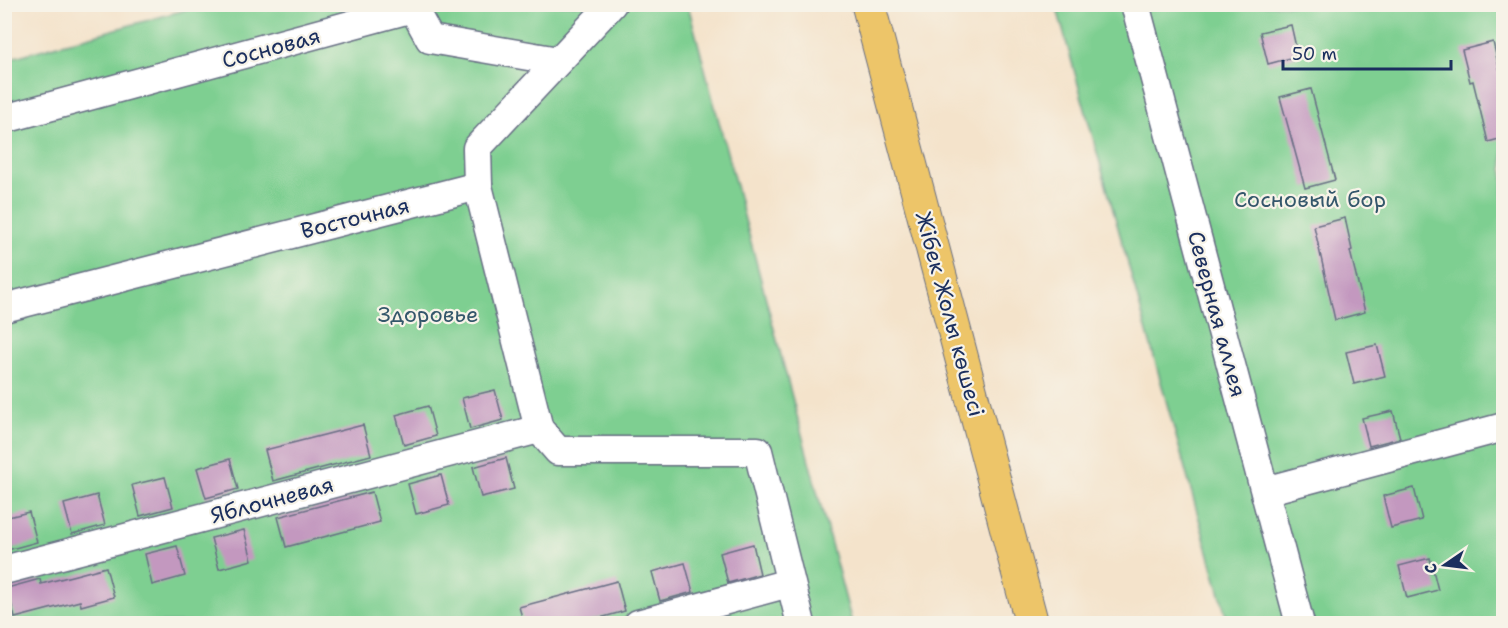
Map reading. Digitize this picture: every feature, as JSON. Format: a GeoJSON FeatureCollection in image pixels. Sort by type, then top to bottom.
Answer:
{"type":"FeatureCollection","features":[{"type":"Feature","properties":{"kind":"highway","name":"Жібек Жолы көшесі"},"geometry":{"type":"LineString","coordinates":[[868,4],[1032,624]]}},
{"type":"Feature","properties":{"kind":"street"},"geometry":{"type":"LineString","coordinates":[[612,4],[477,148],[478,186],[539,429],[558,451],[758,451],[801,624]]}},
{"type":"Feature","properties":{"kind":"street","name":"Северная аллея"},"geometry":{"type":"LineString","coordinates":[[1135,4],[1300,624]]}},
{"type":"Feature","properties":{"kind":"street","name":"Сосновая"},"geometry":{"type":"LineString","coordinates":[[4,119],[413,8],[430,39],[558,61]]}},
{"type":"Feature","properties":{"kind":"street","name":"Восточная"},"geometry":{"type":"LineString","coordinates":[[4,308],[478,186]]}},
{"type":"Feature","properties":{"kind":"street"},"geometry":{"type":"LineString","coordinates":[[1265,491],[1503,427]]}},
{"type":"Feature","properties":{"kind":"street","name":"Яблочневая"},"geometry":{"type":"LineString","coordinates":[[4,570],[539,429]]}},
{"type":"Feature","properties":{"kind":"street"},"geometry":{"type":"LineString","coordinates":[[638,624],[789,583]]}},
{"type":"Feature","properties":{"kind":"green space","name":"Здоровье"},"geometry":{"type":"Polygon","coordinates":[[[203,5],[688,5],[852,623],[5,623],[4,60],[203,5]]]}},
{"type":"Feature","properties":{"kind":"green space","name":"Сосновый бор"},"geometry":{"type":"Polygon","coordinates":[[[1056,5],[1503,5],[1503,623],[1228,623],[1056,5]]]}},
{"type":"Feature","properties":{"kind":"building"},"geometry":{"type":"Polygon","coordinates":[[[1291,25],[1298,56],[1268,64],[1260,32],[1291,25]]]}},
{"type":"Feature","properties":{"kind":"building"},"geometry":{"type":"Polygon","coordinates":[[[1493,42],[1503,84],[1503,138],[1488,142],[1473,81],[1470,82],[1462,50],[1493,42]]]}},
{"type":"Feature","properties":{"kind":"building"},"geometry":{"type":"Polygon","coordinates":[[[1311,89],[1335,180],[1305,188],[1280,97],[1311,89]]]}},
{"type":"Feature","properties":{"kind":"building"},"geometry":{"type":"Polygon","coordinates":[[[1345,218],[1352,250],[1350,251],[1365,312],[1335,320],[1314,226],[1345,218]]]}},
{"type":"Feature","properties":{"kind":"building"},"geometry":{"type":"Polygon","coordinates":[[[1377,345],[1385,376],[1354,384],[1346,352],[1377,345]]]}},
{"type":"Feature","properties":{"kind":"building"},"geometry":{"type":"Polygon","coordinates":[[[495,390],[503,420],[470,429],[462,398],[495,390]]]}},
{"type":"Feature","properties":{"kind":"building"},"geometry":{"type":"Polygon","coordinates":[[[428,406],[436,436],[404,445],[396,415],[428,406]]]}},
{"type":"Feature","properties":{"kind":"building"},"geometry":{"type":"Polygon","coordinates":[[[1393,411],[1400,438],[1369,446],[1362,418],[1393,411]]]}},
{"type":"Feature","properties":{"kind":"building"},"geometry":{"type":"Polygon","coordinates":[[[363,425],[371,455],[273,481],[265,450],[363,425]]]}},
{"type":"Feature","properties":{"kind":"building"},"geometry":{"type":"Polygon","coordinates":[[[506,458],[514,489],[481,497],[473,467],[506,458]]]}},
{"type":"Feature","properties":{"kind":"building"},"geometry":{"type":"Polygon","coordinates":[[[230,459],[238,489],[206,498],[197,468],[230,459]]]}},
{"type":"Feature","properties":{"kind":"building"},"geometry":{"type":"Polygon","coordinates":[[[441,475],[449,505],[416,514],[408,484],[441,475]]]}},
{"type":"Feature","properties":{"kind":"building"},"geometry":{"type":"Polygon","coordinates":[[[165,477],[173,507],[140,516],[132,485],[165,477]]]}},
{"type":"Feature","properties":{"kind":"building"},"geometry":{"type":"Polygon","coordinates":[[[1414,488],[1422,520],[1391,528],[1383,496],[1414,488]]]}},
{"type":"Feature","properties":{"kind":"building"},"geometry":{"type":"Polygon","coordinates":[[[372,492],[380,522],[286,547],[278,517],[372,492]]]}},
{"type":"Feature","properties":{"kind":"building"},"geometry":{"type":"Polygon","coordinates":[[[97,495],[105,525],[72,534],[64,504],[97,495]]]}},
{"type":"Feature","properties":{"kind":"building"},"geometry":{"type":"Polygon","coordinates":[[[29,512],[37,542],[4,551],[4,518],[29,512]]]}},
{"type":"Feature","properties":{"kind":"building"},"geometry":{"type":"Polygon","coordinates":[[[244,530],[252,560],[219,569],[211,538],[244,530]]]}},
{"type":"Feature","properties":{"kind":"building"},"geometry":{"type":"Polygon","coordinates":[[[753,544],[760,574],[728,583],[720,553],[753,544]]]}},
{"type":"Feature","properties":{"kind":"building"},"geometry":{"type":"Polygon","coordinates":[[[177,546],[185,576],[152,585],[145,554],[177,546]]]}},
{"type":"Feature","properties":{"kind":"building"},"geometry":{"type":"Polygon","coordinates":[[[1430,558],[1438,590],[1407,598],[1399,566],[1430,558]]]}},
{"type":"Feature","properties":{"kind":"building"},"geometry":{"type":"Polygon","coordinates":[[[685,563],[693,592],[660,601],[652,572],[685,563]]]}},
{"type":"Feature","properties":{"kind":"building"},"geometry":{"type":"Polygon","coordinates":[[[106,567],[114,597],[81,606],[80,601],[15,618],[7,588],[40,579],[41,584],[106,567]]]}},
{"type":"Feature","properties":{"kind":"building"},"geometry":{"type":"Polygon","coordinates":[[[617,581],[625,611],[579,624],[524,624],[519,607],[617,581]]]}}]}
